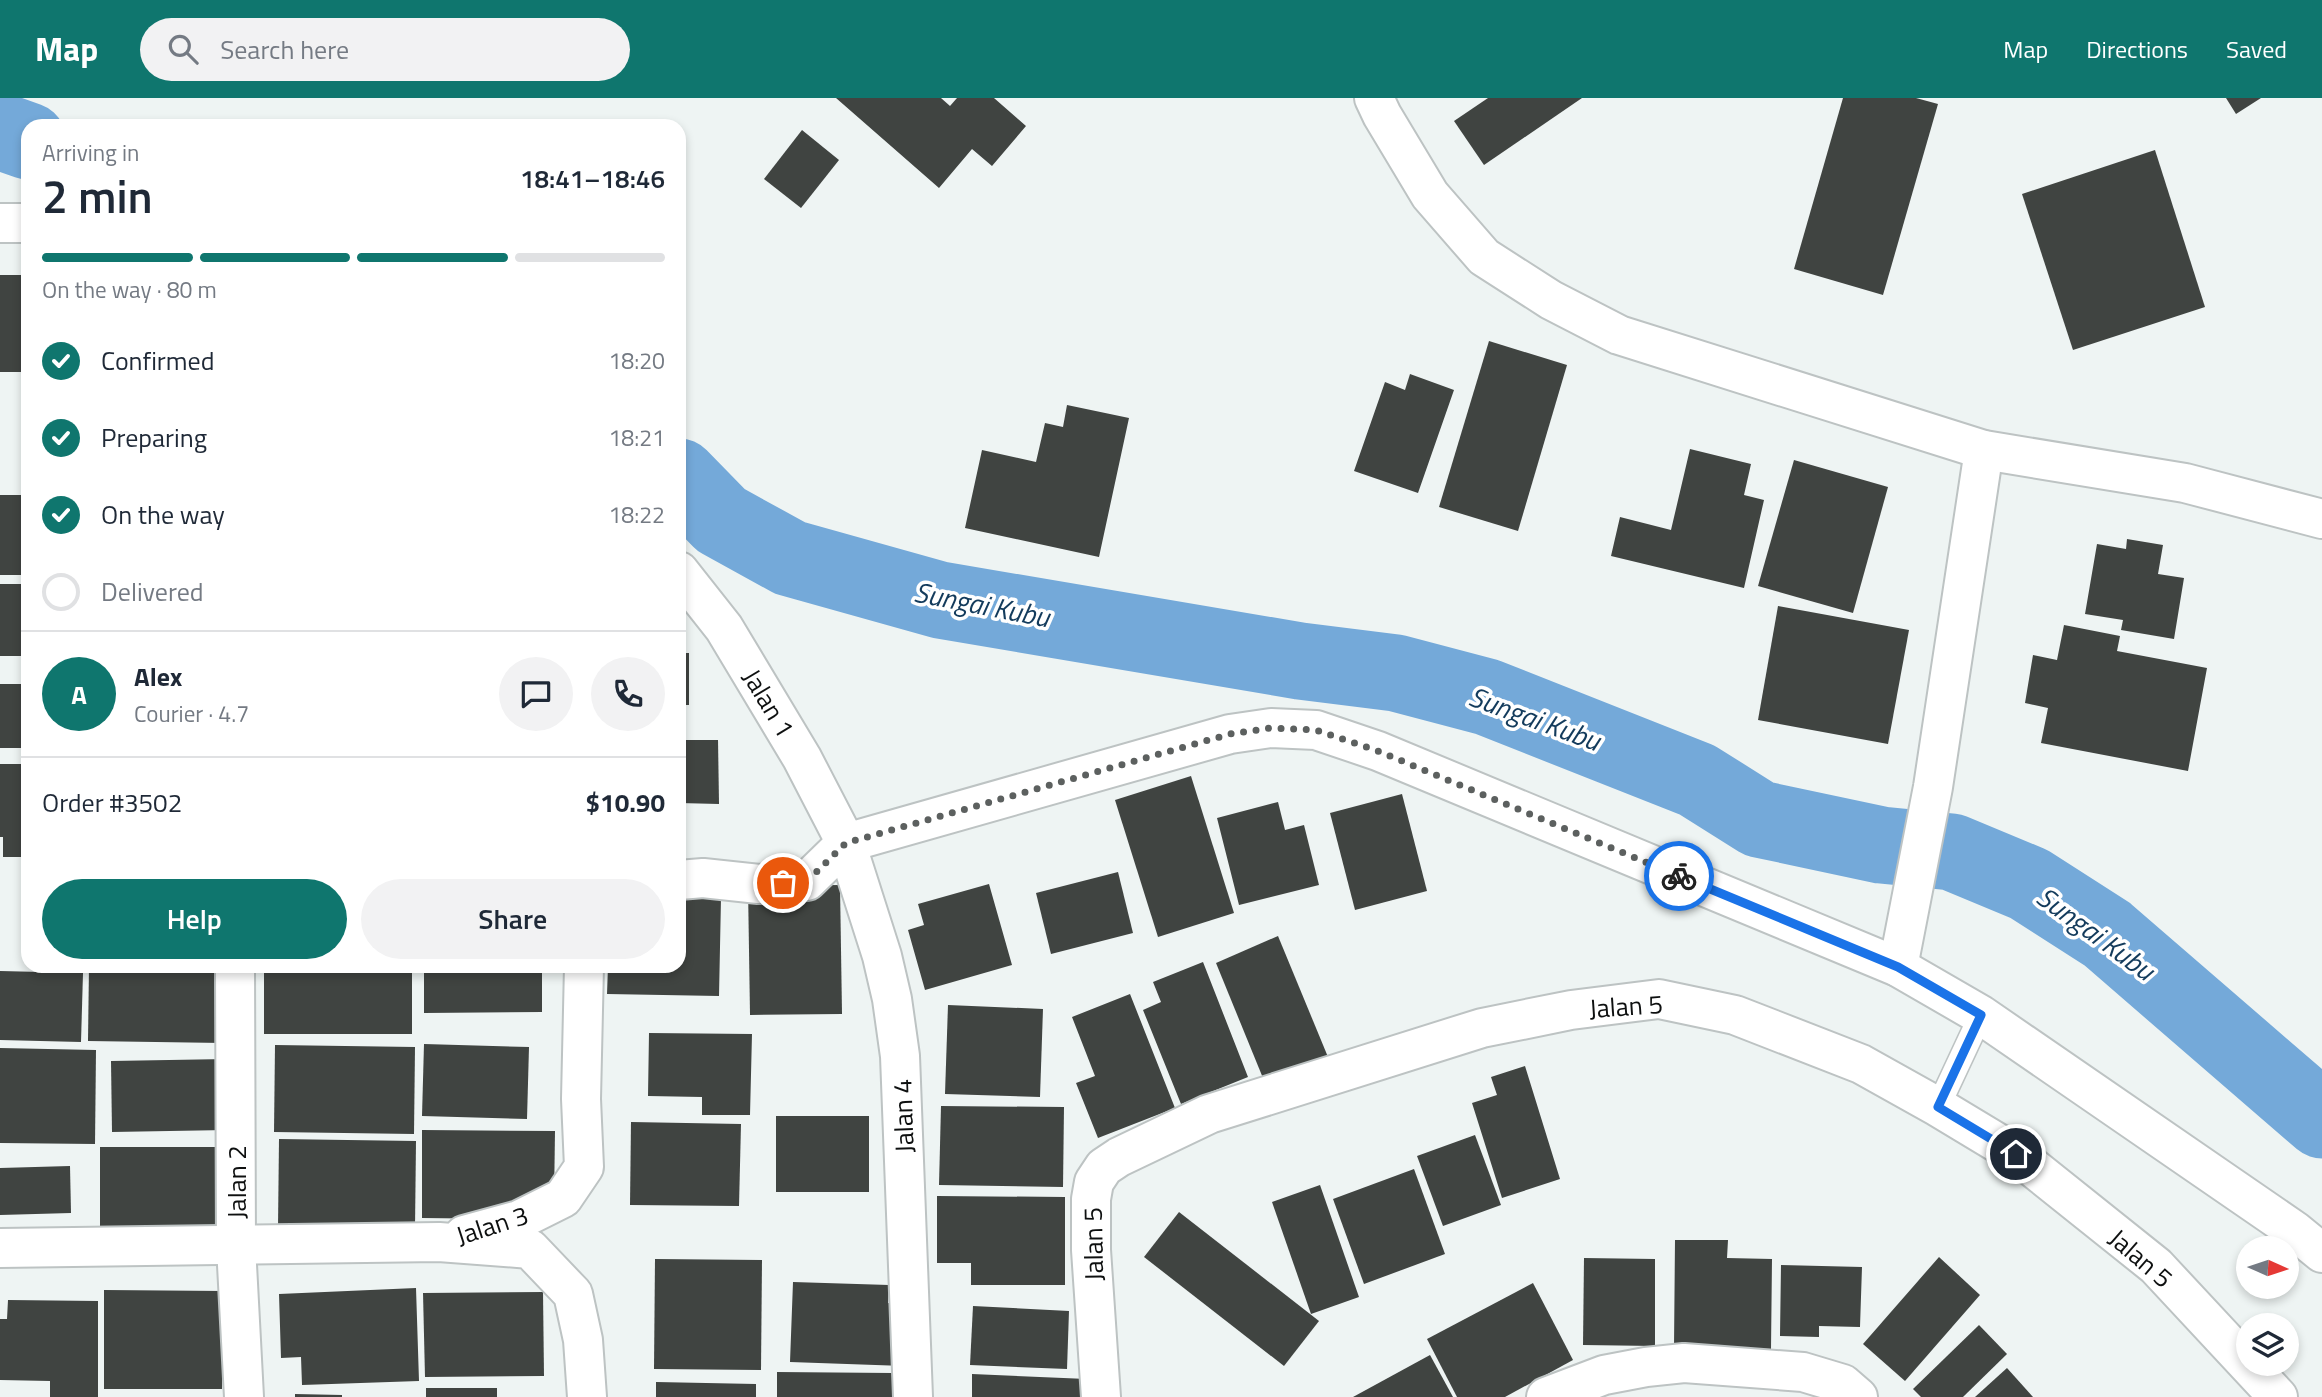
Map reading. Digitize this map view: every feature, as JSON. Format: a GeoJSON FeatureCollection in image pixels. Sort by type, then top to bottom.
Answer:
{"type":"FeatureCollection","features":[{"type":"Feature","properties":{"kind":"street"},"geometry":{"type":"LineString","coordinates":[[1374,98],[1430,194],[1484,257],[1551,300],[1619,335],[1984,450],[2185,483],[2322,519]]}},
{"type":"Feature","properties":{"kind":"street"},"geometry":{"type":"LineString","coordinates":[[0,223],[21,223]]}},
{"type":"Feature","properties":{"kind":"street"},"geometry":{"type":"LineString","coordinates":[[1898,967],[1933,787],[1984,450]]}},
{"type":"Feature","properties":{"kind":"street","name":"Jalan 1"},"geometry":{"type":"LineString","coordinates":[[686,579],[724,628],[802,758],[846,843]]}},
{"type":"Feature","properties":{"kind":"street"},"geometry":{"type":"LineString","coordinates":[[686,879],[703,878],[759,884],[807,881],[846,843],[1230,734],[1271,728],[1316,730],[1378,751],[1898,967],[1981,1015],[2295,1231],[2322,1253]]}},
{"type":"Feature","properties":{"kind":"street","name":"Jalan 4"},"geometry":{"type":"LineString","coordinates":[[846,843],[882,956],[892,999],[900,1056],[913,1397]]}},
{"type":"Feature","properties":{"kind":"street","name":"Jalan 2"},"geometry":{"type":"LineString","coordinates":[[235,973],[236,1247],[244,1397]]}},
{"type":"Feature","properties":{"kind":"street","name":"Jalan 3"},"geometry":{"type":"LineString","coordinates":[[439,1242],[519,1220],[564,1198],[584,1167],[581,1099],[583,973]]}},
{"type":"Feature","properties":{"kind":"street","name":"Jalan 5"},"geometry":{"type":"LineString","coordinates":[[1101,1397],[1091,1250],[1091,1199],[1094,1182],[1104,1167],[1119,1157],[1209,1114],[1482,1028],[1571,1010],[1658,999],[1735,1015],[1861,1064],[2016,1154],[2156,1266],[2278,1397]]}},
{"type":"Feature","properties":{"kind":"street"},"geometry":{"type":"LineString","coordinates":[[0,1248],[236,1247],[439,1242]]}},
{"type":"Feature","properties":{"kind":"street","name":"Jalan 3"},"geometry":{"type":"LineString","coordinates":[[439,1242],[530,1249],[573,1294],[583,1340],[587,1397]]}},
{"type":"Feature","properties":{"kind":"street"},"geometry":{"type":"LineString","coordinates":[[1546,1397],[1604,1375],[1685,1363],[1803,1372],[1843,1384],[1858,1397]]}},
{"type":"Feature","properties":{"kind":"lane"},"geometry":{"type":"LineString","coordinates":[[1938,1107],[1981,1015]]}},
{"type":"Feature","properties":{"kind":"building"},"geometry":{"type":"Polygon","coordinates":[[[836,98],[941,98],[950,106],[957,98],[994,98],[1026,126],[992,166],[972,149],[939,188],[836,98]]]}},
{"type":"Feature","properties":{"kind":"building"},"geometry":{"type":"Polygon","coordinates":[[[1488,98],[1582,98],[1484,165],[1454,121],[1488,98]]]}},
{"type":"Feature","properties":{"kind":"building"},"geometry":{"type":"Polygon","coordinates":[[[1843,98],[1916,98],[1938,104],[1883,295],[1794,269],[1843,98]]]}},
{"type":"Feature","properties":{"kind":"building"},"geometry":{"type":"Polygon","coordinates":[[[2226,98],[2261,98],[2236,114],[2226,98]]]}},
{"type":"Feature","properties":{"kind":"building"},"geometry":{"type":"Polygon","coordinates":[[[802,130],[839,160],[801,208],[764,179],[802,130]]]}},
{"type":"Feature","properties":{"kind":"building"},"geometry":{"type":"Polygon","coordinates":[[[2155,150],[2205,307],[2073,350],[2022,194],[2155,150]]]}},
{"type":"Feature","properties":{"kind":"building"},"geometry":{"type":"Polygon","coordinates":[[[0,275],[21,275],[21,372],[0,372],[0,275]]]}},
{"type":"Feature","properties":{"kind":"building"},"geometry":{"type":"Polygon","coordinates":[[[1489,341],[1567,365],[1518,531],[1439,507],[1489,341]]]}},
{"type":"Feature","properties":{"kind":"building"},"geometry":{"type":"Polygon","coordinates":[[[1410,374],[1454,390],[1418,493],[1354,471],[1385,382],[1405,390],[1410,374]]]}},
{"type":"Feature","properties":{"kind":"building"},"geometry":{"type":"Polygon","coordinates":[[[1067,405],[1129,418],[1099,557],[965,528],[982,450],[1036,462],[1045,423],[1063,427],[1067,405]]]}},
{"type":"Feature","properties":{"kind":"building"},"geometry":{"type":"Polygon","coordinates":[[[1690,449],[1751,464],[1744,495],[1764,500],[1744,588],[1611,556],[1620,517],[1671,530],[1690,449]]]}},
{"type":"Feature","properties":{"kind":"building"},"geometry":{"type":"Polygon","coordinates":[[[1794,460],[1888,487],[1853,613],[1758,586],[1794,460]]]}},
{"type":"Feature","properties":{"kind":"building"},"geometry":{"type":"Polygon","coordinates":[[[0,495],[21,495],[21,575],[0,575],[0,495]]]}},
{"type":"Feature","properties":{"kind":"building"},"geometry":{"type":"Polygon","coordinates":[[[2127,539],[2163,545],[2158,574],[2184,578],[2174,639],[2121,630],[2123,620],[2085,614],[2097,544],[2126,549],[2127,539]]]}},
{"type":"Feature","properties":{"kind":"building"},"geometry":{"type":"Polygon","coordinates":[[[0,584],[21,584],[21,656],[0,656],[0,584]]]}},
{"type":"Feature","properties":{"kind":"building"},"geometry":{"type":"Polygon","coordinates":[[[1778,606],[1909,630],[1888,744],[1758,720],[1778,606]]]}},
{"type":"Feature","properties":{"kind":"building"},"geometry":{"type":"Polygon","coordinates":[[[2064,625],[2120,636],[2117,651],[2207,668],[2188,771],[2041,743],[2048,708],[2025,703],[2033,655],[2057,660],[2064,625]]]}},
{"type":"Feature","properties":{"kind":"building"},"geometry":{"type":"Polygon","coordinates":[[[686,653],[689,653],[689,705],[686,705],[686,653]]]}},
{"type":"Feature","properties":{"kind":"building"},"geometry":{"type":"Polygon","coordinates":[[[0,684],[21,684],[21,748],[0,748],[0,684]]]}},
{"type":"Feature","properties":{"kind":"building"},"geometry":{"type":"Polygon","coordinates":[[[686,740],[718,740],[719,804],[686,803],[686,740]]]}},
{"type":"Feature","properties":{"kind":"building"},"geometry":{"type":"Polygon","coordinates":[[[0,764],[21,764],[21,857],[3,857],[3,837],[0,837],[0,764]]]}},
{"type":"Feature","properties":{"kind":"building"},"geometry":{"type":"Polygon","coordinates":[[[1191,776],[1234,913],[1158,937],[1115,800],[1191,776]]]}},
{"type":"Feature","properties":{"kind":"building"},"geometry":{"type":"Polygon","coordinates":[[[1402,794],[1427,891],[1355,910],[1330,813],[1402,794]]]}},
{"type":"Feature","properties":{"kind":"building"},"geometry":{"type":"Polygon","coordinates":[[[1278,802],[1285,830],[1304,825],[1319,885],[1239,905],[1217,818],[1278,802]]]}},
{"type":"Feature","properties":{"kind":"building"},"geometry":{"type":"Polygon","coordinates":[[[1118,872],[1133,933],[1051,954],[1036,893],[1118,872]]]}},
{"type":"Feature","properties":{"kind":"building"},"geometry":{"type":"Polygon","coordinates":[[[989,884],[1012,965],[925,990],[908,930],[924,925],[918,904],[989,884]]]}},
{"type":"Feature","properties":{"kind":"building"},"geometry":{"type":"Polygon","coordinates":[[[840,885],[842,1014],[750,1015],[748,886],[840,885]]]}},
{"type":"Feature","properties":{"kind":"building"},"geometry":{"type":"Polygon","coordinates":[[[686,897],[721,898],[719,996],[607,994],[608,973],[686,973],[686,897]]]}},
{"type":"Feature","properties":{"kind":"building"},"geometry":{"type":"Polygon","coordinates":[[[1278,936],[1328,1057],[1265,1083],[1216,963],[1278,936]]]}},
{"type":"Feature","properties":{"kind":"building"},"geometry":{"type":"Polygon","coordinates":[[[1203,962],[1248,1077],[1181,1104],[1143,1010],[1161,1002],[1153,982],[1203,962]]]}},
{"type":"Feature","properties":{"kind":"building"},"geometry":{"type":"Polygon","coordinates":[[[0,971],[83,973],[81,1042],[0,1040],[0,971]]]}},
{"type":"Feature","properties":{"kind":"building"},"geometry":{"type":"Polygon","coordinates":[[[89,973],[224,973],[223,1043],[88,1041],[89,973]]]}},
{"type":"Feature","properties":{"kind":"building"},"geometry":{"type":"Polygon","coordinates":[[[264,973],[412,973],[412,1034],[264,1034],[264,973]]]}},
{"type":"Feature","properties":{"kind":"building"},"geometry":{"type":"Polygon","coordinates":[[[424,973],[542,973],[542,1012],[424,1013],[424,973]]]}},
{"type":"Feature","properties":{"kind":"building"},"geometry":{"type":"Polygon","coordinates":[[[1130,994],[1175,1108],[1098,1138],[1076,1083],[1095,1076],[1072,1017],[1130,994]]]}},
{"type":"Feature","properties":{"kind":"building"},"geometry":{"type":"Polygon","coordinates":[[[948,1005],[1043,1009],[1040,1097],[945,1094],[948,1005]]]}},
{"type":"Feature","properties":{"kind":"building"},"geometry":{"type":"Polygon","coordinates":[[[649,1033],[752,1034],[750,1115],[702,1115],[702,1097],[648,1096],[649,1033]]]}},
{"type":"Feature","properties":{"kind":"building"},"geometry":{"type":"Polygon","coordinates":[[[424,1044],[529,1047],[527,1119],[422,1116],[424,1044]]]}},
{"type":"Feature","properties":{"kind":"building"},"geometry":{"type":"Polygon","coordinates":[[[275,1045],[415,1047],[414,1134],[274,1132],[275,1045]]]}},
{"type":"Feature","properties":{"kind":"building"},"geometry":{"type":"Polygon","coordinates":[[[0,1048],[96,1050],[95,1144],[0,1143],[0,1048]]]}},
{"type":"Feature","properties":{"kind":"building"},"geometry":{"type":"Polygon","coordinates":[[[227,1059],[227,1130],[112,1132],[111,1061],[227,1059]]]}},
{"type":"Feature","properties":{"kind":"building"},"geometry":{"type":"Polygon","coordinates":[[[1525,1066],[1560,1179],[1502,1198],[1472,1103],[1497,1095],[1491,1077],[1525,1066]]]}},
{"type":"Feature","properties":{"kind":"building"},"geometry":{"type":"Polygon","coordinates":[[[941,1106],[1064,1107],[1063,1187],[939,1185],[941,1106]]]}},
{"type":"Feature","properties":{"kind":"building"},"geometry":{"type":"Polygon","coordinates":[[[776,1116],[869,1116],[869,1192],[776,1192],[776,1116]]]}},
{"type":"Feature","properties":{"kind":"building"},"geometry":{"type":"Polygon","coordinates":[[[631,1122],[741,1124],[739,1206],[630,1205],[631,1122]]]}},
{"type":"Feature","properties":{"kind":"building"},"geometry":{"type":"Polygon","coordinates":[[[422,1130],[555,1131],[554,1201],[517,1219],[422,1218],[422,1130]]]}},
{"type":"Feature","properties":{"kind":"building"},"geometry":{"type":"Polygon","coordinates":[[[1475,1135],[1501,1205],[1443,1226],[1417,1156],[1475,1135]]]}},
{"type":"Feature","properties":{"kind":"building"},"geometry":{"type":"Polygon","coordinates":[[[279,1139],[416,1141],[415,1228],[278,1227],[279,1139]]]}},
{"type":"Feature","properties":{"kind":"building"},"geometry":{"type":"Polygon","coordinates":[[[100,1147],[225,1147],[226,1240],[100,1241],[100,1147]]]}},
{"type":"Feature","properties":{"kind":"building"},"geometry":{"type":"Polygon","coordinates":[[[70,1166],[71,1213],[0,1215],[0,1168],[70,1166]]]}},
{"type":"Feature","properties":{"kind":"building"},"geometry":{"type":"Polygon","coordinates":[[[1414,1169],[1445,1254],[1364,1284],[1333,1199],[1414,1169]]]}},
{"type":"Feature","properties":{"kind":"building"},"geometry":{"type":"Polygon","coordinates":[[[1320,1185],[1359,1297],[1311,1314],[1272,1202],[1320,1185]]]}},
{"type":"Feature","properties":{"kind":"building"},"geometry":{"type":"Polygon","coordinates":[[[937,1196],[1065,1197],[1065,1285],[971,1285],[971,1263],[937,1263],[937,1196]]]}},
{"type":"Feature","properties":{"kind":"building"},"geometry":{"type":"Polygon","coordinates":[[[1179,1212],[1319,1321],[1284,1366],[1144,1257],[1179,1212]]]}},
{"type":"Feature","properties":{"kind":"building"},"geometry":{"type":"Polygon","coordinates":[[[1675,1240],[1728,1240],[1727,1258],[1772,1259],[1771,1349],[1674,1347],[1675,1240]]]}},
{"type":"Feature","properties":{"kind":"building"},"geometry":{"type":"Polygon","coordinates":[[[1939,1257],[1980,1295],[1905,1381],[1863,1344],[1939,1257]]]}},
{"type":"Feature","properties":{"kind":"building"},"geometry":{"type":"Polygon","coordinates":[[[1584,1258],[1655,1259],[1655,1346],[1583,1345],[1584,1258]]]}},
{"type":"Feature","properties":{"kind":"building"},"geometry":{"type":"Polygon","coordinates":[[[655,1259],[762,1260],[761,1370],[654,1369],[655,1259]]]}},
{"type":"Feature","properties":{"kind":"building"},"geometry":{"type":"Polygon","coordinates":[[[1781,1265],[1862,1267],[1860,1327],[1819,1326],[1819,1337],[1780,1336],[1781,1265]]]}},
{"type":"Feature","properties":{"kind":"building"},"geometry":{"type":"Polygon","coordinates":[[[793,1282],[889,1285],[888,1303],[906,1304],[904,1366],[790,1362],[793,1282]]]}},
{"type":"Feature","properties":{"kind":"building"},"geometry":{"type":"Polygon","coordinates":[[[1533,1283],[1573,1360],[1505,1397],[1457,1397],[1427,1339],[1533,1283]]]}},
{"type":"Feature","properties":{"kind":"building"},"geometry":{"type":"Polygon","coordinates":[[[416,1288],[419,1381],[302,1385],[301,1357],[281,1358],[279,1294],[416,1288]]]}},
{"type":"Feature","properties":{"kind":"building"},"geometry":{"type":"Polygon","coordinates":[[[104,1290],[223,1291],[222,1389],[104,1389],[104,1290]]]}},
{"type":"Feature","properties":{"kind":"building"},"geometry":{"type":"Polygon","coordinates":[[[543,1292],[544,1376],[425,1377],[423,1293],[543,1292]]]}},
{"type":"Feature","properties":{"kind":"building"},"geometry":{"type":"Polygon","coordinates":[[[8,1300],[98,1301],[98,1397],[50,1397],[50,1381],[0,1380],[0,1319],[7,1319],[8,1300]]]}},
{"type":"Feature","properties":{"kind":"building"},"geometry":{"type":"Polygon","coordinates":[[[973,1306],[1069,1311],[1067,1369],[970,1365],[973,1306]]]}},
{"type":"Feature","properties":{"kind":"building"},"geometry":{"type":"Polygon","coordinates":[[[1979,1325],[2007,1354],[1963,1397],[1921,1397],[1913,1389],[1979,1325]]]}},
{"type":"Feature","properties":{"kind":"building"},"geometry":{"type":"Polygon","coordinates":[[[1430,1355],[1453,1397],[1353,1397],[1430,1355]]]}},
{"type":"Feature","properties":{"kind":"building"},"geometry":{"type":"Polygon","coordinates":[[[2007,1368],[2033,1397],[1975,1397],[2007,1368]]]}},
{"type":"Feature","properties":{"kind":"building"},"geometry":{"type":"Polygon","coordinates":[[[777,1372],[892,1373],[892,1397],[777,1397],[777,1372]]]}},
{"type":"Feature","properties":{"kind":"building"},"geometry":{"type":"Polygon","coordinates":[[[972,1374],[1087,1379],[1086,1397],[972,1397],[972,1374]]]}},
{"type":"Feature","properties":{"kind":"building"},"geometry":{"type":"Polygon","coordinates":[[[656,1382],[756,1384],[756,1397],[656,1397],[656,1382]]]}},
{"type":"Feature","properties":{"kind":"building"},"geometry":{"type":"Polygon","coordinates":[[[426,1388],[497,1388],[497,1397],[426,1397],[426,1388]]]}},
{"type":"Feature","properties":{"kind":"building"},"geometry":{"type":"Polygon","coordinates":[[[295,1394],[342,1395],[342,1397],[295,1397],[295,1394]]]}},
{"type":"Feature","properties":{"kind":"waterway","name":"Sungai Kubu"},"geometry":{"type":"LineString","coordinates":[[0,131],[21,138]]}},
{"type":"Feature","properties":{"kind":"waterway","name":"Sungai Kubu"},"geometry":{"type":"LineString","coordinates":[[686,484],[721,520],[790,558],[940,600],[1300,661],[1396,673],[1487,697],[1697,780],[1759,819],[1881,845],[1952,852],[2029,884],[2107,934],[2322,1120]]}},
{"type":"Feature","properties":{"kind":"way so far"},"geometry":{"type":"LineString","coordinates":[[783,883],[807,881],[846,843],[1230,734],[1271,728],[1316,730],[1378,751],[1679,876]]}},
{"type":"Feature","properties":{"kind":"route"},"geometry":{"type":"LineString","coordinates":[[1679,876],[1898,967],[1981,1015],[1938,1107],[2016,1154]]}}]}
